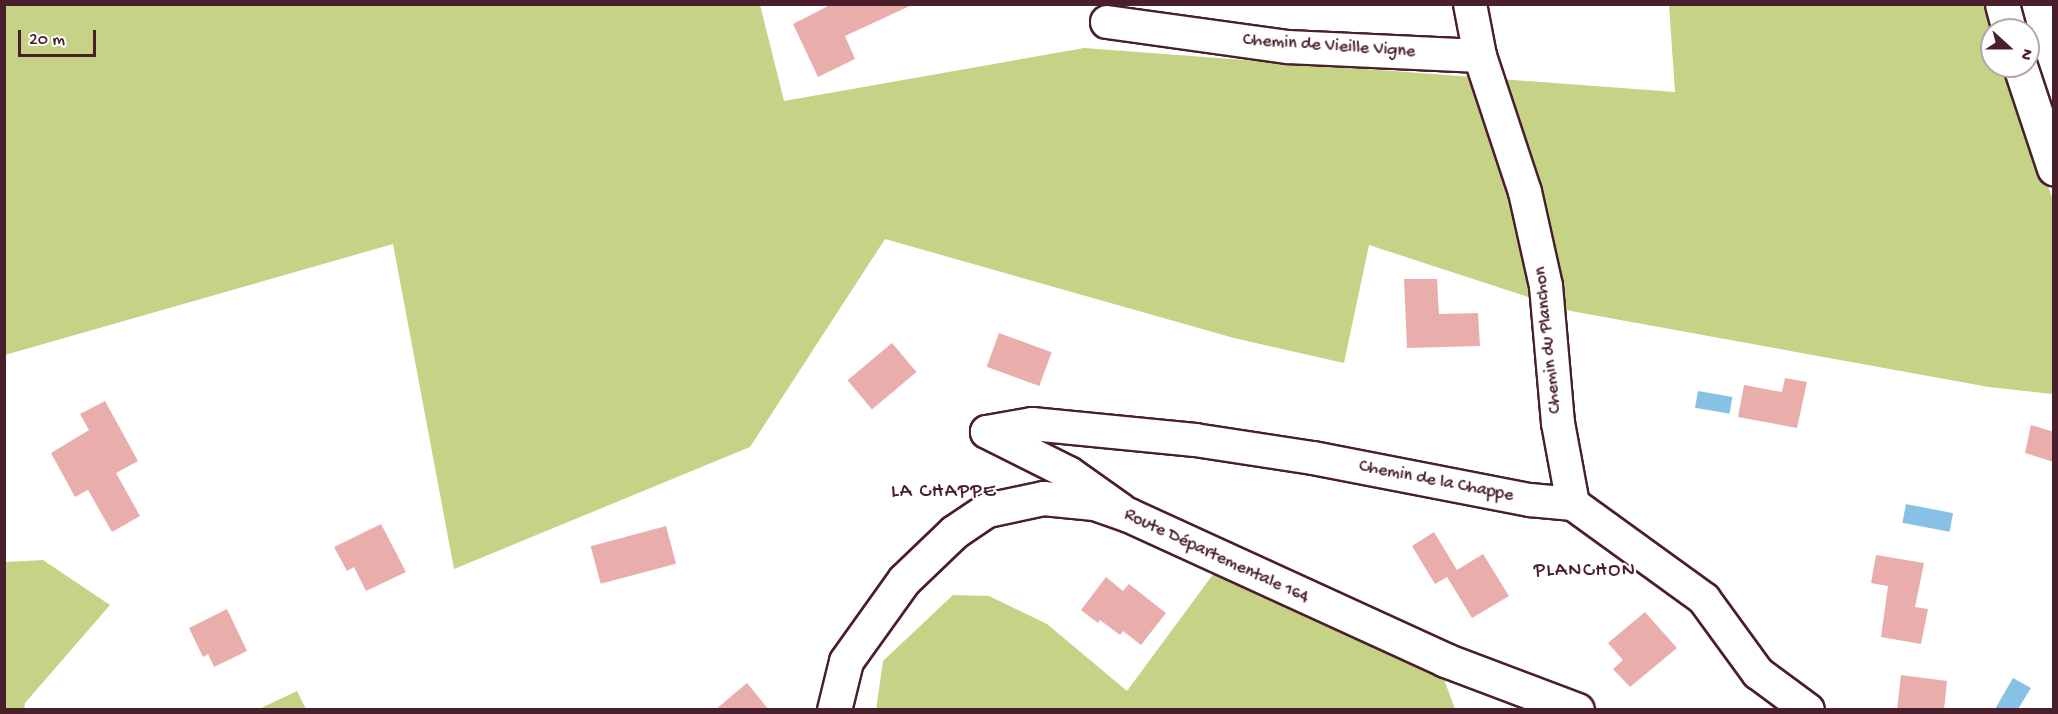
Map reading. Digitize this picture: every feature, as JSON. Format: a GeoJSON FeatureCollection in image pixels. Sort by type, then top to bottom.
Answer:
{"type":"FeatureCollection","features":[{"type":"Feature","properties":{"kind":"street","name":"Chemin du Planchon"},"geometry":{"type":"LineString","coordinates":[[1470,4],[1480,56],[1526,192],[1546,286],[1558,423],[1573,504]]}},
{"type":"Feature","properties":{"kind":"street","name":"Chemin de Vieille Vigne"},"geometry":{"type":"LineString","coordinates":[[1107,22],[1288,47],[1480,56]]}},
{"type":"Feature","properties":{"kind":"street"},"geometry":{"type":"LineString","coordinates":[[2024,78],[2054,168]]}},
{"type":"Feature","properties":{"kind":"street","name":"Chemin de la Chappe"},"geometry":{"type":"LineString","coordinates":[[1129,515],[1069,473],[987,432],[1032,424],[1195,440],[1313,458],[1530,500],[1573,504]]}},
{"type":"Feature","properties":{"kind":"street","name":"Route Départementale 164"},"geometry":{"type":"LineString","coordinates":[[834,710],[846,661],[892,593],[954,532],[987,510],[1043,498],[1094,503],[1129,515],[1445,660],[1577,710]]}},
{"type":"Feature","properties":{"kind":"street"},"geometry":{"type":"LineString","coordinates":[[1573,504],[1704,599],[1758,673],[1808,710]]}},
{"type":"Feature","properties":{"kind":"green space"},"geometry":{"type":"Polygon","coordinates":[[[5,5],[760,5],[784,101],[1084,48],[1675,92],[1669,5],[1987,5],[1988,18],[1980,18],[1980,78],[2008,78],[2053,200],[2053,394],[1989,387],[1571,311],[1369,245],[1344,363],[1234,338],[885,239],[750,447],[454,569],[393,244],[5,355],[5,5]]]}},
{"type":"Feature","properties":{"kind":"green space"},"geometry":{"type":"Polygon","coordinates":[[[43,560],[110,605],[25,703],[24,709],[5,709],[5,562],[43,560]]]}},
{"type":"Feature","properties":{"kind":"green space"},"geometry":{"type":"Polygon","coordinates":[[[1214,573],[1442,674],[1455,709],[876,710],[883,661],[953,595],[989,596],[1047,624],[1127,691],[1214,573]]]}},
{"type":"Feature","properties":{"kind":"green space"},"geometry":{"type":"Polygon","coordinates":[[[297,691],[306,709],[259,709],[297,691]]]}},
{"type":"Feature","properties":{"kind":"water"},"geometry":{"type":"Polygon","coordinates":[[[1698,391],[1732,397],[1730,414],[1695,408],[1698,391]]]}},
{"type":"Feature","properties":{"kind":"water"},"geometry":{"type":"Polygon","coordinates":[[[1906,504],[1953,513],[1949,532],[1902,523],[1906,504]]]}},
{"type":"Feature","properties":{"kind":"water"},"geometry":{"type":"Polygon","coordinates":[[[2013,678],[2031,688],[2018,709],[1995,709],[2013,678]]]}},
{"type":"Feature","properties":{"kind":"building"},"geometry":{"type":"Polygon","coordinates":[[[832,4],[914,4],[845,36],[855,59],[818,77],[793,24],[832,4]]]}},
{"type":"Feature","properties":{"kind":"building"},"geometry":{"type":"Polygon","coordinates":[[[1404,279],[1437,279],[1439,314],[1478,313],[1480,346],[1407,348],[1404,279]]]}},
{"type":"Feature","properties":{"kind":"building"},"geometry":{"type":"Polygon","coordinates":[[[999,333],[1052,352],[1039,386],[987,367],[999,333]]]}},
{"type":"Feature","properties":{"kind":"building"},"geometry":{"type":"Polygon","coordinates":[[[892,343],[916,372],[872,409],[848,380],[892,343]]]}},
{"type":"Feature","properties":{"kind":"building"},"geometry":{"type":"Polygon","coordinates":[[[1785,378],[1807,382],[1797,428],[1738,417],[1744,385],[1782,392],[1785,378]]]}},
{"type":"Feature","properties":{"kind":"building"},"geometry":{"type":"Polygon","coordinates":[[[105,401],[138,461],[116,473],[140,516],[112,532],[88,490],[75,497],[51,453],[89,430],[80,414],[105,401]]]}},
{"type":"Feature","properties":{"kind":"building"},"geometry":{"type":"Polygon","coordinates":[[[2031,425],[2054,432],[2054,462],[2025,453],[2031,425]]]}},
{"type":"Feature","properties":{"kind":"building"},"geometry":{"type":"Polygon","coordinates":[[[381,524],[406,572],[366,591],[354,567],[347,571],[334,547],[381,524]]]}},
{"type":"Feature","properties":{"kind":"building"},"geometry":{"type":"Polygon","coordinates":[[[666,526],[676,564],[601,584],[591,546],[666,526]]]}},
{"type":"Feature","properties":{"kind":"building"},"geometry":{"type":"Polygon","coordinates":[[[1434,532],[1457,570],[1483,554],[1509,596],[1472,618],[1447,577],[1435,584],[1412,546],[1434,532]]]}},
{"type":"Feature","properties":{"kind":"building"},"geometry":{"type":"Polygon","coordinates":[[[1876,555],[1924,563],[1915,607],[1928,609],[1921,644],[1881,637],[1888,586],[1871,583],[1876,555]]]}},
{"type":"Feature","properties":{"kind":"building"},"geometry":{"type":"Polygon","coordinates":[[[1106,577],[1123,591],[1129,584],[1166,613],[1141,645],[1123,631],[1120,635],[1100,620],[1098,623],[1081,610],[1106,577]]]}},
{"type":"Feature","properties":{"kind":"building"},"geometry":{"type":"Polygon","coordinates":[[[227,609],[247,651],[214,667],[208,654],[203,657],[189,628],[227,609]]]}},
{"type":"Feature","properties":{"kind":"building"},"geometry":{"type":"Polygon","coordinates":[[[1645,612],[1677,648],[1630,687],[1613,669],[1623,660],[1608,643],[1645,612]]]}},
{"type":"Feature","properties":{"kind":"building"},"geometry":{"type":"Polygon","coordinates":[[[1901,675],[1947,681],[1944,710],[1897,710],[1901,675]]]}},
{"type":"Feature","properties":{"kind":"building"},"geometry":{"type":"Polygon","coordinates":[[[747,683],[769,710],[715,710],[747,683]]]}},
{"type":"Feature","properties":{"kind":"district","name":"LA CHAPPE"},"geometry":{"type":"Point","coordinates":[944,492]}},
{"type":"Feature","properties":{"kind":"district","name":"PLANCHON"},"geometry":{"type":"Point","coordinates":[1585,571]}}]}
